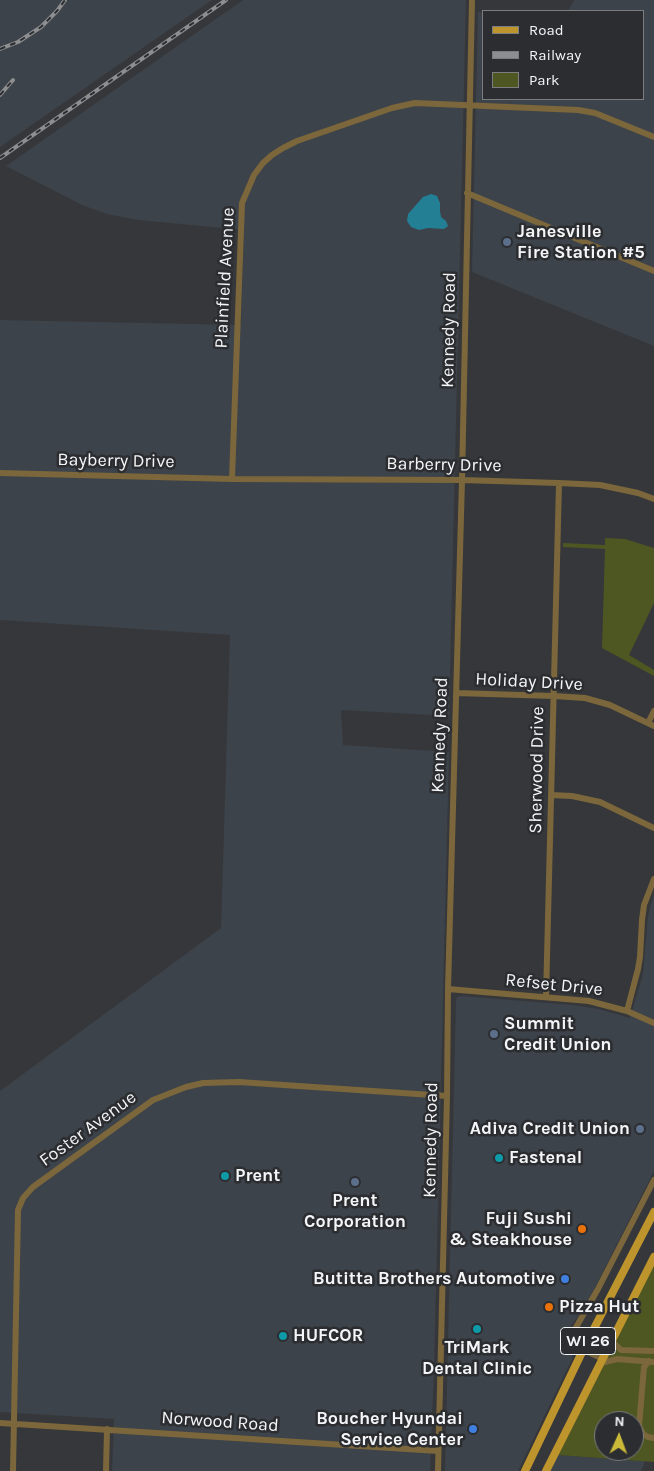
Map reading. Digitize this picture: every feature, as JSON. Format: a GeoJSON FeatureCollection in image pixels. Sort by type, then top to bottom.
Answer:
{"type":"FeatureCollection","features":[{"type":"Feature","properties":{"kind":"main road","name":"WI 26"},"geometry":{"type":"LineString","coordinates":[[525,1471],[583,1350],[654,1212]]}},
{"type":"Feature","properties":{"kind":"main road","name":"WI 26"},"geometry":{"type":"LineString","coordinates":[[546,1471],[654,1257]]}},
{"type":"Feature","properties":{"kind":"street","name":"Kennedy Road"},"geometry":{"type":"LineString","coordinates":[[438,1471],[472,0]]}},
{"type":"Feature","properties":{"kind":"street","name":"Plainfield Avenue"},"geometry":{"type":"LineString","coordinates":[[232,479],[242,203],[254,175],[263,163],[283,148],[297,141],[392,108],[415,102],[582,111],[595,113],[654,137]]}},
{"type":"Feature","properties":{"kind":"street"},"geometry":{"type":"LineString","coordinates":[[467,193],[654,270]]}},
{"type":"Feature","properties":{"kind":"street","name":"Bayberry Drive"},"geometry":{"type":"LineString","coordinates":[[0,473],[232,479]]}},
{"type":"Feature","properties":{"kind":"street","name":"Barberry Drive"},"geometry":{"type":"LineString","coordinates":[[232,479],[462,480],[560,483],[600,485],[638,493],[654,499]]}},
{"type":"Feature","properties":{"kind":"street","name":"Sherwood Drive"},"geometry":{"type":"LineString","coordinates":[[546,997],[560,483]]}},
{"type":"Feature","properties":{"kind":"street","name":"Holiday Drive"},"geometry":{"type":"LineString","coordinates":[[456,693],[585,698],[610,705],[651,725]]}},
{"type":"Feature","properties":{"kind":"street"},"geometry":{"type":"LineString","coordinates":[[651,725],[654,711]]}},
{"type":"Feature","properties":{"kind":"street"},"geometry":{"type":"LineString","coordinates":[[551,795],[572,796],[600,802],[654,828]]}},
{"type":"Feature","properties":{"kind":"street"},"geometry":{"type":"LineString","coordinates":[[627,1011],[638,970],[644,905],[654,879]]}},
{"type":"Feature","properties":{"kind":"street","name":"Refset Drive"},"geometry":{"type":"LineString","coordinates":[[448,989],[589,1001],[627,1011],[654,1023]]}},
{"type":"Feature","properties":{"kind":"street","name":"Foster Avenue"},"geometry":{"type":"LineString","coordinates":[[13,1471],[18,1210],[23,1198],[32,1188],[153,1100],[169,1092],[194,1085],[242,1082],[447,1096]]}},
{"type":"Feature","properties":{"kind":"street"},"geometry":{"type":"LineString","coordinates":[[651,1362],[617,1359],[602,1361],[572,1343],[570,1338],[572,1331],[598,1289],[654,1180]]}},
{"type":"Feature","properties":{"kind":"street"},"geometry":{"type":"LineString","coordinates":[[612,1341],[621,1350],[654,1351]]}},
{"type":"Feature","properties":{"kind":"street"},"geometry":{"type":"LineString","coordinates":[[633,1360],[644,1367]]}},
{"type":"Feature","properties":{"kind":"street"},"geometry":{"type":"LineString","coordinates":[[651,1362],[644,1367],[639,1426],[643,1434],[654,1438]]}},
{"type":"Feature","properties":{"kind":"street","name":"Norwood Road"},"geometry":{"type":"LineString","coordinates":[[0,1423],[438,1451]]}},
{"type":"Feature","properties":{"kind":"street"},"geometry":{"type":"LineString","coordinates":[[106,1471],[107,1430]]}},
{"type":"Feature","properties":{"kind":"shaded area"},"geometry":{"type":"Polygon","coordinates":[[[0,0],[212,0],[0,147],[0,0]]]}},
{"type":"Feature","properties":{"kind":"shaded area"},"geometry":{"type":"Polygon","coordinates":[[[243,0],[466,0],[449,716],[341,710],[343,745],[449,752],[430,1471],[112,1471],[114,1419],[0,1412],[0,1091],[221,928],[230,635],[0,620],[0,320],[241,325],[244,230],[138,220],[107,214],[82,205],[6,166],[243,0]]]}},
{"type":"Feature","properties":{"kind":"shaded area"},"geometry":{"type":"Polygon","coordinates":[[[574,0],[654,0],[654,346],[472,272],[478,12],[482,13],[482,100],[644,100],[644,10],[569,10],[574,0]]]}},
{"type":"Feature","properties":{"kind":"shaded area"},"geometry":{"type":"Polygon","coordinates":[[[654,893],[654,1171],[586,1305],[566,1333],[566,1342],[572,1359],[518,1471],[445,1471],[457,997],[573,1005],[598,1009],[630,1018],[643,974],[648,917],[654,893]]]}},
{"type":"Feature","properties":{"kind":"shaded area"},"geometry":{"type":"Polygon","coordinates":[[[558,1455],[594,1457],[594,1461],[645,1461],[641,1471],[550,1471],[558,1455]]]}},
{"type":"Feature","properties":{"kind":"green space"},"geometry":{"type":"Polygon","coordinates":[[[605,538],[625,539],[654,548],[654,603],[629,655],[654,670],[654,676],[602,648],[605,549],[563,547],[563,543],[605,545],[605,538]]]}},
{"type":"Feature","properties":{"kind":"green space"},"geometry":{"type":"Polygon","coordinates":[[[654,1265],[654,1462],[640,1461],[644,1461],[644,1411],[594,1411],[594,1458],[558,1455],[654,1265]]]}},
{"type":"Feature","properties":{"kind":"water"},"geometry":{"type":"Polygon","coordinates":[[[431,194],[437,196],[440,203],[441,217],[448,226],[444,229],[428,228],[419,230],[411,227],[407,221],[408,214],[423,197],[431,194]]]}},
{"type":"Feature","properties":{"kind":"railway"},"geometry":{"type":"LineString","coordinates":[[0,49],[18,42],[41,27],[65,0]]}},
{"type":"Feature","properties":{"kind":"railway"},"geometry":{"type":"LineString","coordinates":[[0,158],[226,0]]}},
{"type":"Feature","properties":{"kind":"railway"},"geometry":{"type":"LineString","coordinates":[[0,95],[13,80]]}},
{"type":"Feature","properties":{"kind":"place","name":"Janesville Fire Station #5"},"geometry":{"type":"Point","coordinates":[507,242]}},
{"type":"Feature","properties":{"kind":"place","name":"Summit Credit Union"},"geometry":{"type":"Point","coordinates":[494,1034]}},
{"type":"Feature","properties":{"kind":"place","name":"Adiva Credit Union"},"geometry":{"type":"Point","coordinates":[640,1129]}},
{"type":"Feature","properties":{"kind":"place","name":"Fastenal"},"geometry":{"type":"Point","coordinates":[499,1158]}},
{"type":"Feature","properties":{"kind":"place","name":"Prent"},"geometry":{"type":"Point","coordinates":[225,1176]}},
{"type":"Feature","properties":{"kind":"place","name":"Prent Corporation"},"geometry":{"type":"Point","coordinates":[355,1182]}},
{"type":"Feature","properties":{"kind":"place","name":"Fuji Sushi & Steakhouse"},"geometry":{"type":"Point","coordinates":[582,1229]}},
{"type":"Feature","properties":{"kind":"place","name":"Butitta Brothers Automotive"},"geometry":{"type":"Point","coordinates":[565,1279]}},
{"type":"Feature","properties":{"kind":"place","name":"Pizza Hut"},"geometry":{"type":"Point","coordinates":[549,1307]}},
{"type":"Feature","properties":{"kind":"place","name":"TriMark Dental Clinic"},"geometry":{"type":"Point","coordinates":[477,1329]}},
{"type":"Feature","properties":{"kind":"place","name":"HUFCOR"},"geometry":{"type":"Point","coordinates":[283,1336]}},
{"type":"Feature","properties":{"kind":"place","name":"Boucher Hyundai Service Center"},"geometry":{"type":"Point","coordinates":[473,1429]}}]}
